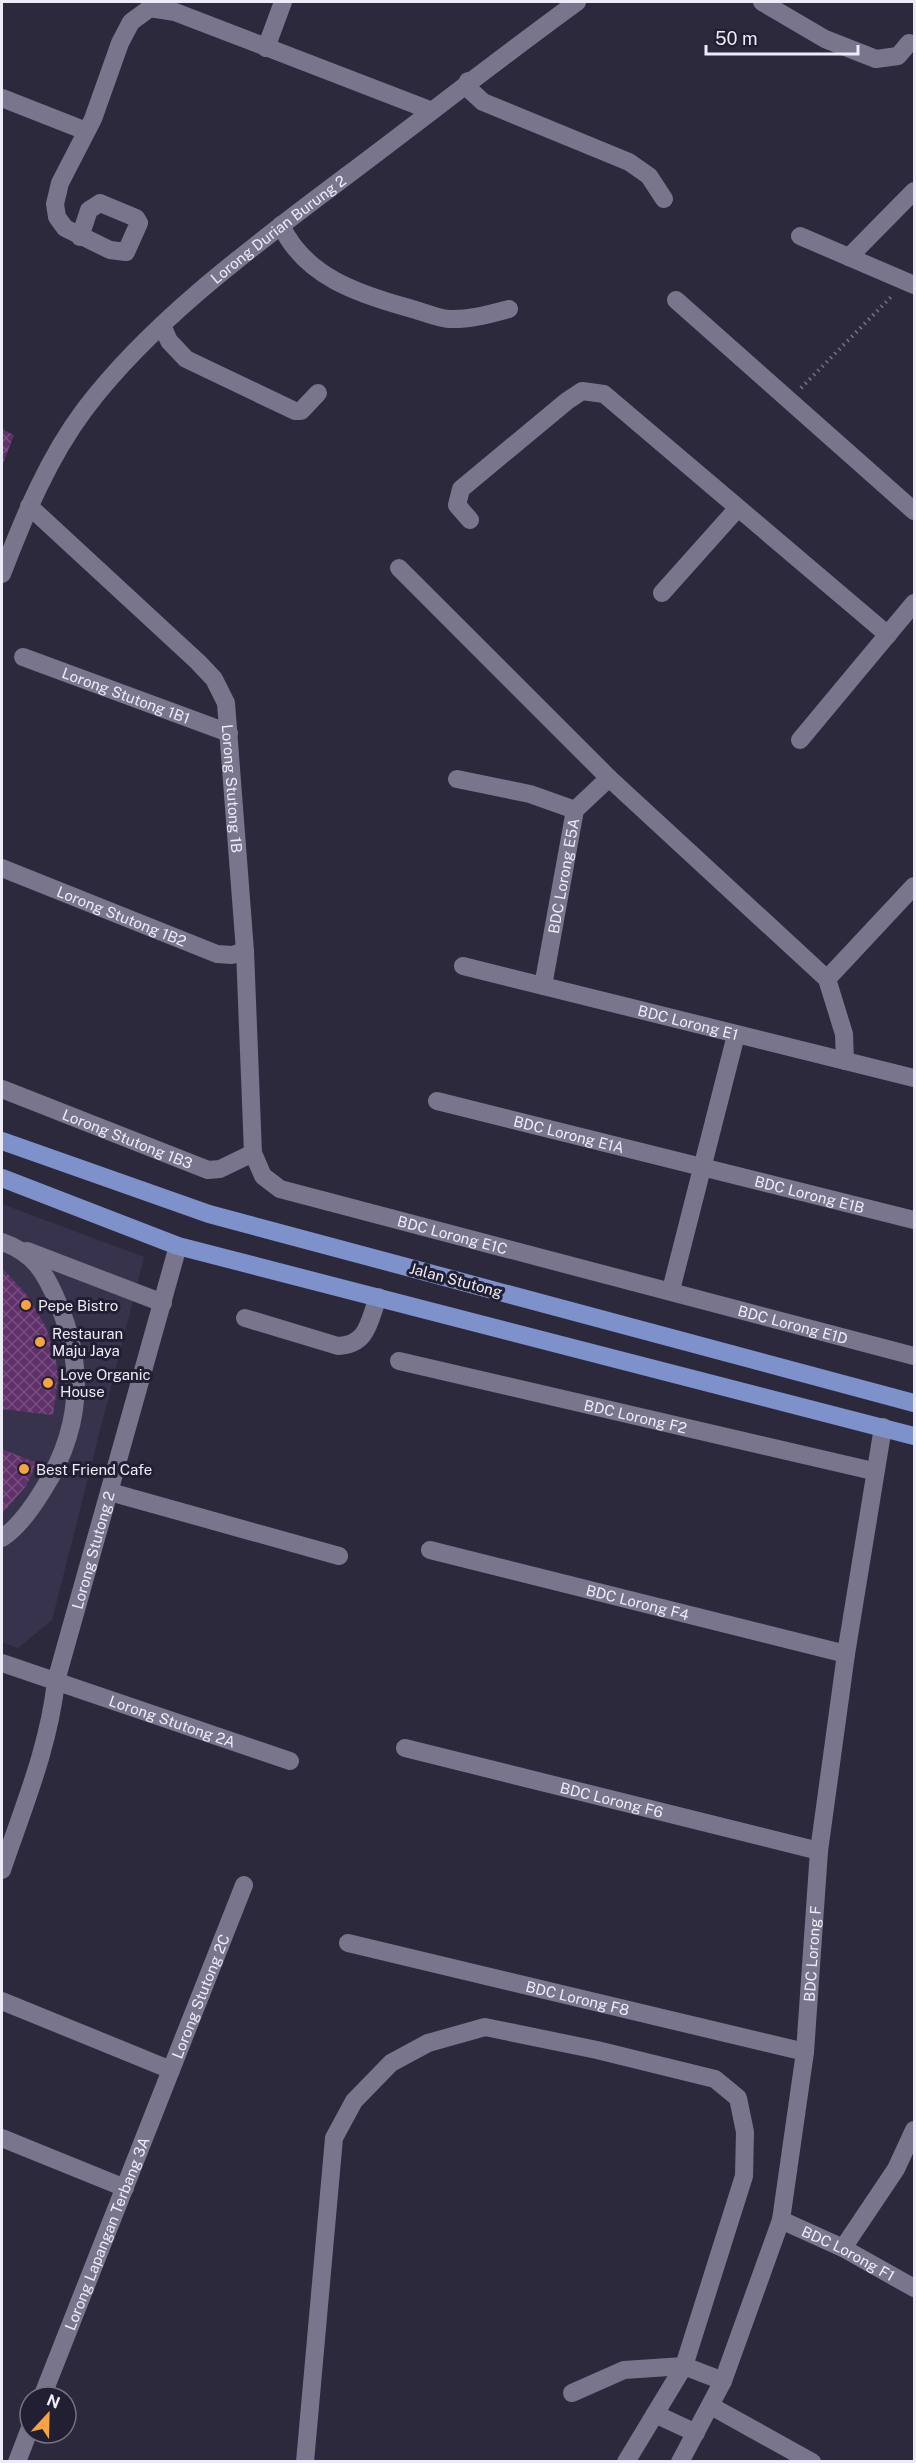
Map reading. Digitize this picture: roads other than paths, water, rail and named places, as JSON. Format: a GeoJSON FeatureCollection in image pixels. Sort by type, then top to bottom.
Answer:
{"type":"FeatureCollection","features":[{"type":"Feature","properties":{"kind":"main road","name":"Jalan Stutong"},"geometry":{"type":"LineString","coordinates":[[2,1141],[209,1214],[915,1403]]}},
{"type":"Feature","properties":{"kind":"main road"},"geometry":{"type":"LineString","coordinates":[[2,1168],[43,1194]]}},
{"type":"Feature","properties":{"kind":"main road"},"geometry":{"type":"LineString","coordinates":[[2,1178],[178,1246],[915,1436]]}},
{"type":"Feature","properties":{"kind":"street"},"geometry":{"type":"LineString","coordinates":[[266,48],[283,2]]}},
{"type":"Feature","properties":{"kind":"street","name":"Lorong Durian Burung 2"},"geometry":{"type":"LineString","coordinates":[[2,574],[29,506],[72,427],[146,338],[281,225],[432,111],[468,81],[577,2]]}},
{"type":"Feature","properties":{"kind":"street"},"geometry":{"type":"LineString","coordinates":[[762,2],[825,39],[876,59],[898,56],[909,43]]}},
{"type":"Feature","properties":{"kind":"street"},"geometry":{"type":"LineString","coordinates":[[80,237],[65,228],[57,217],[55,204],[60,183],[86,131],[120,43],[132,22],[150,8],[175,12],[432,111]]}},
{"type":"Feature","properties":{"kind":"street"},"geometry":{"type":"LineString","coordinates":[[468,81],[471,91],[483,102],[629,162],[649,176],[664,199]]}},
{"type":"Feature","properties":{"kind":"street"},"geometry":{"type":"LineString","coordinates":[[2,98],[86,131]]}},
{"type":"Feature","properties":{"kind":"street"},"geometry":{"type":"LineString","coordinates":[[849,256],[915,191]]}},
{"type":"Feature","properties":{"kind":"street"},"geometry":{"type":"LineString","coordinates":[[281,225],[290,244],[320,272],[367,296],[448,319],[482,316],[509,309]]}},
{"type":"Feature","properties":{"kind":"street"},"geometry":{"type":"LineString","coordinates":[[800,236],[910,283]]}},
{"type":"Feature","properties":{"kind":"street"},"geometry":{"type":"LineString","coordinates":[[676,300],[915,511]]}},
{"type":"Feature","properties":{"kind":"street"},"geometry":{"type":"LineString","coordinates":[[162,325],[169,342],[186,359],[295,411],[301,411],[318,393]]}},
{"type":"Feature","properties":{"kind":"street"},"geometry":{"type":"LineString","coordinates":[[470,520],[457,505],[460,489],[582,391],[604,394],[888,635]]}},
{"type":"Feature","properties":{"kind":"street","name":"Lorong Stutong 1B"},"geometry":{"type":"LineString","coordinates":[[29,506],[198,662],[214,680],[226,703],[245,951],[254,1152]]}},
{"type":"Feature","properties":{"kind":"street"},"geometry":{"type":"LineString","coordinates":[[662,593],[737,509]]}},
{"type":"Feature","properties":{"kind":"street"},"geometry":{"type":"LineString","coordinates":[[399,568],[609,778],[827,979],[844,1034],[845,1061]]}},
{"type":"Feature","properties":{"kind":"street"},"geometry":{"type":"LineString","coordinates":[[800,740],[915,603]]}},
{"type":"Feature","properties":{"kind":"street","name":"Lorong Stutong 1B1"},"geometry":{"type":"LineString","coordinates":[[22,657],[229,733]]}},
{"type":"Feature","properties":{"kind":"street","name":"BDC Lorong E5A"},"geometry":{"type":"LineString","coordinates":[[543,986],[575,810],[609,778]]}},
{"type":"Feature","properties":{"kind":"street"},"geometry":{"type":"LineString","coordinates":[[457,779],[530,794],[575,810]]}},
{"type":"Feature","properties":{"kind":"street","name":"Lorong Stutong 1B2"},"geometry":{"type":"LineString","coordinates":[[2,868],[217,954],[232,955],[245,951]]}},
{"type":"Feature","properties":{"kind":"street"},"geometry":{"type":"LineString","coordinates":[[827,979],[915,886]]}},
{"type":"Feature","properties":{"kind":"street","name":"BDC Lorong E1"},"geometry":{"type":"LineString","coordinates":[[463,966],[915,1078]]}},
{"type":"Feature","properties":{"kind":"street"},"geometry":{"type":"LineString","coordinates":[[671,1290],[736,1035]]}},
{"type":"Feature","properties":{"kind":"street","name":"Lorong Stutong 1B3"},"geometry":{"type":"LineString","coordinates":[[2,1089],[208,1170],[220,1169],[254,1152]]}},
{"type":"Feature","properties":{"kind":"street","name":"BDC Lorong E1A"},"geometry":{"type":"LineString","coordinates":[[437,1101],[704,1167]]}},
{"type":"Feature","properties":{"kind":"street","name":"BDC Lorong E1C"},"geometry":{"type":"LineString","coordinates":[[254,1152],[263,1176],[279,1189],[671,1290]]}},
{"type":"Feature","properties":{"kind":"street","name":"BDC Lorong E1B"},"geometry":{"type":"LineString","coordinates":[[704,1167],[915,1220]]}},
{"type":"Feature","properties":{"kind":"street"},"geometry":{"type":"LineString","coordinates":[[2,1242],[163,1303]]}},
{"type":"Feature","properties":{"kind":"street","name":"Lorong Stutong 2"},"geometry":{"type":"LineString","coordinates":[[56,1682],[178,1246]]}},
{"type":"Feature","properties":{"kind":"street"},"geometry":{"type":"LineString","coordinates":[[2,1538],[34,1504],[56,1470],[71,1433],[76,1399],[76,1370],[70,1330],[40,1268],[22,1249]]}},
{"type":"Feature","properties":{"kind":"street","name":"BDC Lorong E1D"},"geometry":{"type":"LineString","coordinates":[[671,1290],[915,1356]]}},
{"type":"Feature","properties":{"kind":"street"},"geometry":{"type":"LineString","coordinates":[[245,1318],[338,1346],[351,1345],[360,1340],[378,1297]]}},
{"type":"Feature","properties":{"kind":"street","name":"BDC Lorong F2"},"geometry":{"type":"LineString","coordinates":[[399,1361],[873,1471]]}},
{"type":"Feature","properties":{"kind":"street","name":"BDC Lorong F"},"geometry":{"type":"LineString","coordinates":[[680,2462],[723,2381],[781,2220],[805,2052],[819,1851],[873,1471],[882,1427]]}},
{"type":"Feature","properties":{"kind":"street"},"geometry":{"type":"LineString","coordinates":[[110,1492],[339,1556]]}},
{"type":"Feature","properties":{"kind":"street","name":"BDC Lorong F4"},"geometry":{"type":"LineString","coordinates":[[430,1550],[846,1654]]}},
{"type":"Feature","properties":{"kind":"street","name":"Lorong Stutong 2A"},"geometry":{"type":"LineString","coordinates":[[2,1663],[290,1761]]}},
{"type":"Feature","properties":{"kind":"street"},"geometry":{"type":"LineString","coordinates":[[2,1870],[44,1748],[52,1718],[56,1682]]}},
{"type":"Feature","properties":{"kind":"street","name":"BDC Lorong F6"},"geometry":{"type":"LineString","coordinates":[[405,1748],[819,1851]]}},
{"type":"Feature","properties":{"kind":"street","name":"Lorong Stutong 2C"},"geometry":{"type":"LineString","coordinates":[[2,2001],[171,2070],[244,1886]]}},
{"type":"Feature","properties":{"kind":"street","name":"BDC Lorong F8"},"geometry":{"type":"LineString","coordinates":[[348,1943],[805,2052]]}},
{"type":"Feature","properties":{"kind":"street"},"geometry":{"type":"LineString","coordinates":[[305,2462],[334,2138],[354,2101],[391,2063],[428,2043],[485,2027],[597,2050],[715,2079],[738,2098],[746,2132],[744,2176],[684,2366],[626,2462]]}},
{"type":"Feature","properties":{"kind":"street","name":"Lorong Lapangan Terbang 3A"},"geometry":{"type":"LineString","coordinates":[[47,2385],[171,2070]]}},
{"type":"Feature","properties":{"kind":"street"},"geometry":{"type":"LineString","coordinates":[[843,2247],[896,2169],[915,2130]]}},
{"type":"Feature","properties":{"kind":"street"},"geometry":{"type":"LineString","coordinates":[[2,2138],[125,2188]]}},
{"type":"Feature","properties":{"kind":"street","name":"BDC Lorong F1"},"geometry":{"type":"LineString","coordinates":[[781,2220],[843,2247],[915,2288]]}},
{"type":"Feature","properties":{"kind":"street"},"geometry":{"type":"LineString","coordinates":[[572,2393],[624,2370],[684,2366],[723,2381]]}},
{"type":"Feature","properties":{"kind":"street"},"geometry":{"type":"LineString","coordinates":[[711,2406],[812,2462]]}},
{"type":"Feature","properties":{"kind":"street"},"geometry":{"type":"LineString","coordinates":[[655,2414],[696,2433]]}},
{"type":"Feature","properties":{"kind":"street"},"geometry":{"type":"LineString","coordinates":[[17,2462],[24,2445]]}},
{"type":"Feature","properties":{"kind":"place","name":"Pepe Bistro"},"geometry":{"type":"Point","coordinates":[26,1305]}},
{"type":"Feature","properties":{"kind":"place","name":"Restauran Maju Jaya"},"geometry":{"type":"Point","coordinates":[40,1342]}},
{"type":"Feature","properties":{"kind":"place","name":"Love Organic House"},"geometry":{"type":"Point","coordinates":[48,1383]}},
{"type":"Feature","properties":{"kind":"place","name":"Best Friend Cafe"},"geometry":{"type":"Point","coordinates":[24,1469]}}]}
